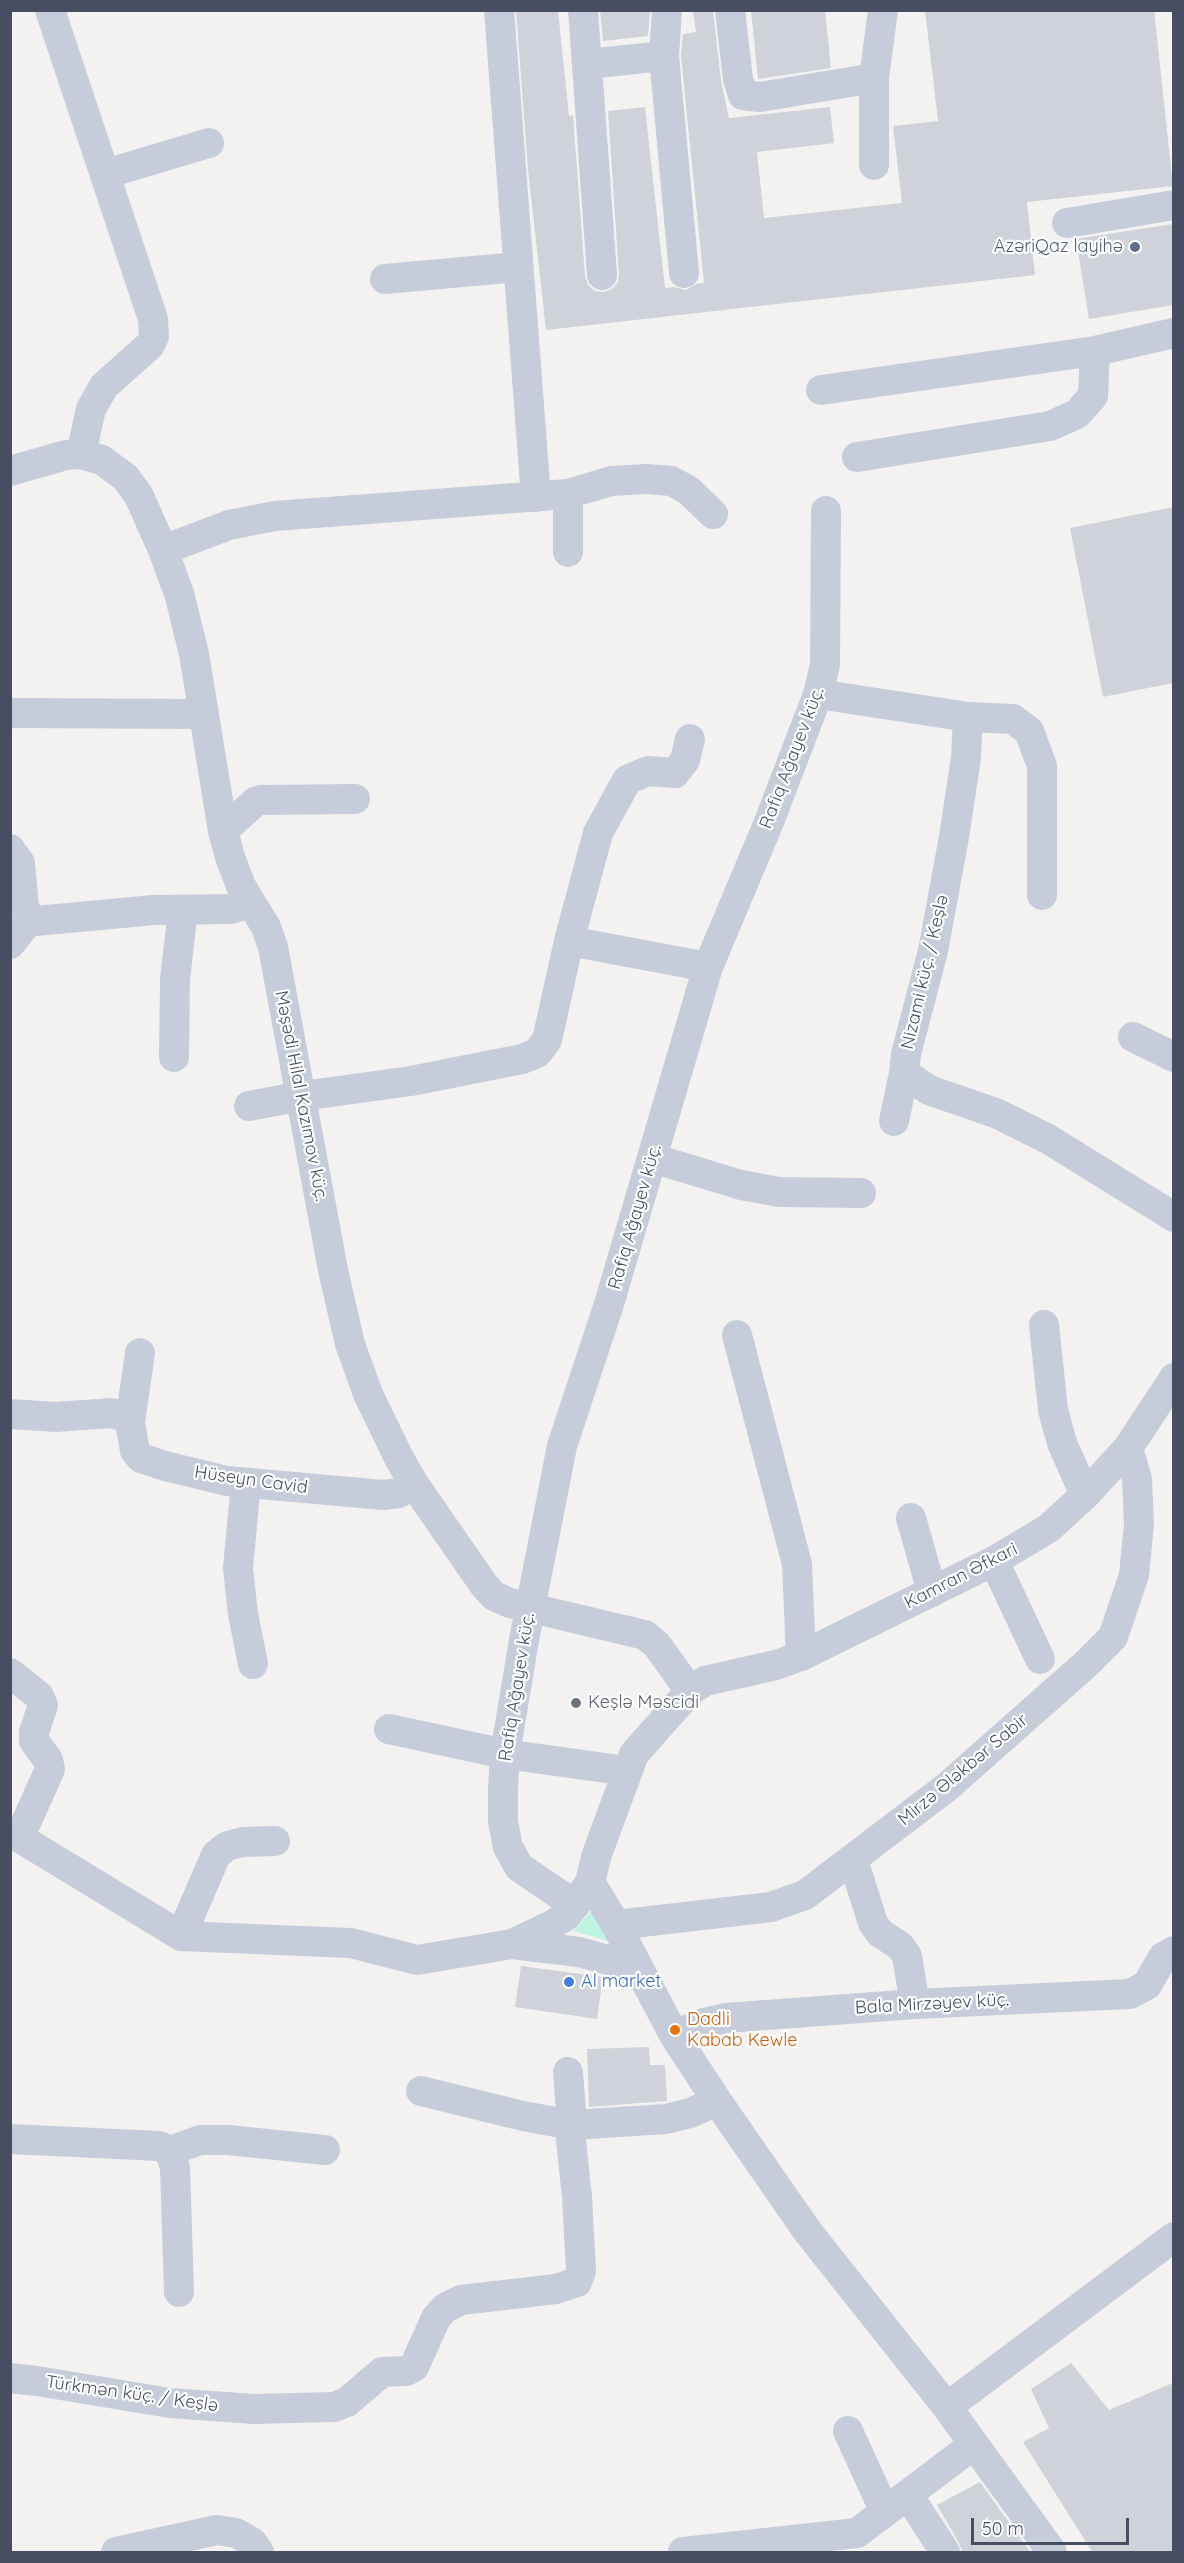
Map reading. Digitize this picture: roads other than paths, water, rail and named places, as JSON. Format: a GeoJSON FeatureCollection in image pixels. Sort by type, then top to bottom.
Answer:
{"type":"FeatureCollection","features":[{"type":"Feature","properties":{"kind":"street"},"geometry":{"type":"LineString","coordinates":[[10,471],[66,455],[81,454],[91,409],[104,386],[150,345],[154,336],[153,319],[50,10]]}},
{"type":"Feature","properties":{"kind":"street"},"geometry":{"type":"LineString","coordinates":[[499,10],[536,497]]}},
{"type":"Feature","properties":{"kind":"street"},"geometry":{"type":"LineString","coordinates":[[583,10],[602,275]]}},
{"type":"Feature","properties":{"kind":"street"},"geometry":{"type":"LineString","coordinates":[[667,10],[664,56],[684,273]]}},
{"type":"Feature","properties":{"kind":"street"},"geometry":{"type":"LineString","coordinates":[[730,10],[738,78],[743,95],[760,97],[874,78]]}},
{"type":"Feature","properties":{"kind":"street"},"geometry":{"type":"LineString","coordinates":[[874,165],[874,78],[883,10]]}},
{"type":"Feature","properties":{"kind":"street"},"geometry":{"type":"LineString","coordinates":[[587,64],[664,56]]}},
{"type":"Feature","properties":{"kind":"street"},"geometry":{"type":"LineString","coordinates":[[105,174],[209,143]]}},
{"type":"Feature","properties":{"kind":"street"},"geometry":{"type":"LineString","coordinates":[[1067,222],[1173,205]]}},
{"type":"Feature","properties":{"kind":"street"},"geometry":{"type":"LineString","coordinates":[[385,279],[518,267]]}},
{"type":"Feature","properties":{"kind":"street"},"geometry":{"type":"LineString","coordinates":[[821,390],[1095,351],[1173,333]]}},
{"type":"Feature","properties":{"kind":"street"},"geometry":{"type":"LineString","coordinates":[[857,457],[1050,426],[1077,414],[1093,396],[1095,351]]}},
{"type":"Feature","properties":{"kind":"street","name":"Məşədi Hilal Kazımov küç."},"geometry":{"type":"LineString","coordinates":[[81,454],[102,460],[126,478],[139,496],[163,549],[179,593],[195,654],[223,831],[241,886],[266,927],[273,947],[333,1270],[350,1344],[368,1394],[414,1484],[484,1585],[495,1596],[510,1603],[645,1635],[657,1645],[690,1691]]}},
{"type":"Feature","properties":{"kind":"street"},"geometry":{"type":"LineString","coordinates":[[163,549],[228,525],[274,516],[568,494],[611,481],[647,479],[670,481],[688,490],[713,514]]}},
{"type":"Feature","properties":{"kind":"street"},"geometry":{"type":"LineString","coordinates":[[568,494],[568,552]]}},
{"type":"Feature","properties":{"kind":"street","name":"Rafiq Ağayev küç."},"geometry":{"type":"LineString","coordinates":[[583,1893],[519,1867],[507,1847],[503,1822],[505,1754],[530,1608],[562,1446],[609,1304],[708,967],[769,822],[818,694],[825,665],[826,511]]}},
{"type":"Feature","properties":{"kind":"street"},"geometry":{"type":"LineString","coordinates":[[818,694],[968,717],[1013,719],[1029,731],[1042,766],[1042,895]]}},
{"type":"Feature","properties":{"kind":"street"},"geometry":{"type":"LineString","coordinates":[[10,713],[204,714]]}},
{"type":"Feature","properties":{"kind":"street","name":"Nizami küç. / Keşlə"},"geometry":{"type":"LineString","coordinates":[[968,717],[966,758],[954,837],[933,951],[906,1054],[904,1073],[929,1090],[998,1114],[1048,1139],[1173,1217]]}},
{"type":"Feature","properties":{"kind":"street"},"geometry":{"type":"LineString","coordinates":[[249,1106],[411,1081],[522,1059],[537,1053],[547,1040],[569,940],[598,833],[627,780],[648,771],[675,773],[685,760],[690,739]]}},
{"type":"Feature","properties":{"kind":"street"},"geometry":{"type":"LineString","coordinates":[[223,831],[255,802],[261,800],[355,799]]}},
{"type":"Feature","properties":{"kind":"street"},"geometry":{"type":"LineString","coordinates":[[10,849],[20,863],[24,908],[31,918],[42,922],[154,910],[231,909],[251,903]]}},
{"type":"Feature","properties":{"kind":"street"},"geometry":{"type":"LineString","coordinates":[[174,1057],[175,980],[183,910]]}},
{"type":"Feature","properties":{"kind":"street"},"geometry":{"type":"LineString","coordinates":[[10,944],[31,918]]}},
{"type":"Feature","properties":{"kind":"street"},"geometry":{"type":"LineString","coordinates":[[569,940],[708,967]]}},
{"type":"Feature","properties":{"kind":"street"},"geometry":{"type":"LineString","coordinates":[[1133,1036],[1173,1057]]}},
{"type":"Feature","properties":{"kind":"street"},"geometry":{"type":"LineString","coordinates":[[894,1121],[904,1073]]}},
{"type":"Feature","properties":{"kind":"street"},"geometry":{"type":"LineString","coordinates":[[652,1158],[741,1185],[778,1192],[861,1193]]}},
{"type":"Feature","properties":{"kind":"street"},"geometry":{"type":"LineString","coordinates":[[1044,1325],[1053,1410],[1062,1443],[1085,1495]]}},
{"type":"Feature","properties":{"kind":"street"},"geometry":{"type":"LineString","coordinates":[[737,1335],[797,1564],[801,1656]]}},
{"type":"Feature","properties":{"kind":"street"},"geometry":{"type":"LineString","coordinates":[[10,1414],[56,1417],[111,1413],[122,1416],[130,1422],[140,1353]]}},
{"type":"Feature","properties":{"kind":"street","name":"Kamran Əfkari"},"geometry":{"type":"LineString","coordinates":[[690,1691],[705,1681],[776,1665],[801,1656],[994,1561],[1049,1528],[1085,1495],[1128,1448],[1173,1378]]}},
{"type":"Feature","properties":{"kind":"street","name":"Hüseyn Cavid"},"geometry":{"type":"LineString","coordinates":[[130,1422],[135,1450],[141,1458],[165,1466],[246,1483],[383,1495],[399,1492],[414,1484]]}},
{"type":"Feature","properties":{"kind":"street","name":"Mirzə Ələkbər Sabir"},"geometry":{"type":"LineString","coordinates":[[615,1925],[771,1906],[805,1894],[947,1787],[1086,1664],[1113,1636],[1134,1575],[1139,1524],[1137,1479],[1128,1448]]}},
{"type":"Feature","properties":{"kind":"street"},"geometry":{"type":"LineString","coordinates":[[246,1483],[238,1568],[243,1614],[253,1664]]}},
{"type":"Feature","properties":{"kind":"street"},"geometry":{"type":"LineString","coordinates":[[911,1518],[932,1592]]}},
{"type":"Feature","properties":{"kind":"street"},"geometry":{"type":"LineString","coordinates":[[994,1561],[1040,1659]]}},
{"type":"Feature","properties":{"kind":"street"},"geometry":{"type":"LineString","coordinates":[[10,1673],[39,1696],[43,1705],[34,1732],[34,1741],[48,1760],[50,1769],[15,1834],[181,1936],[351,1943],[417,1960],[512,1944],[566,1916],[583,1893],[634,1754],[690,1691]]}},
{"type":"Feature","properties":{"kind":"street"},"geometry":{"type":"LineString","coordinates":[[389,1729],[505,1754],[627,1771]]}},
{"type":"Feature","properties":{"kind":"street"},"geometry":{"type":"LineString","coordinates":[[181,1936],[216,1856],[227,1846],[275,1841]]}},
{"type":"Feature","properties":{"kind":"street"},"geometry":{"type":"LineString","coordinates":[[853,1860],[873,1923],[880,1933],[900,1946],[907,1956],[915,2004]]}},
{"type":"Feature","properties":{"kind":"street"},"geometry":{"type":"LineString","coordinates":[[583,1893],[615,1925],[674,2035],[808,2232],[947,2407],[1052,2553]]}},
{"type":"Feature","properties":{"kind":"street"},"geometry":{"type":"LineString","coordinates":[[512,1944],[579,1952],[608,1960],[644,1978]]}},
{"type":"Feature","properties":{"kind":"street","name":"Bala Mirzəyev küç."},"geometry":{"type":"LineString","coordinates":[[674,2035],[704,2023],[726,2018],[915,2004],[1130,1994],[1147,1985],[1163,1957],[1173,1951]]}},
{"type":"Feature","properties":{"kind":"street"},"geometry":{"type":"LineString","coordinates":[[568,2072],[572,2125]]}},
{"type":"Feature","properties":{"kind":"street"},"geometry":{"type":"LineString","coordinates":[[421,2091],[523,2116],[572,2125],[666,2119],[690,2113],[717,2101]]}},
{"type":"Feature","properties":{"kind":"street","name":"Türkmən küç. / Keşlə"},"geometry":{"type":"LineString","coordinates":[[10,2379],[37,2380],[170,2403],[254,2409],[334,2407],[347,2402],[382,2372],[406,2371],[414,2367],[435,2318],[445,2308],[461,2300],[562,2288],[577,2282],[581,2271],[571,2140],[572,2125]]}},
{"type":"Feature","properties":{"kind":"street"},"geometry":{"type":"LineString","coordinates":[[10,2139],[159,2146],[170,2151],[200,2139],[325,2150]]}},
{"type":"Feature","properties":{"kind":"street"},"geometry":{"type":"LineString","coordinates":[[170,2151],[175,2168],[179,2292]]}},
{"type":"Feature","properties":{"kind":"street"},"geometry":{"type":"LineString","coordinates":[[947,2407],[1173,2237]]}},
{"type":"Feature","properties":{"kind":"street"},"geometry":{"type":"LineString","coordinates":[[848,2431],[897,2503],[945,2553]]}},
{"type":"Feature","properties":{"kind":"street"},"geometry":{"type":"LineString","coordinates":[[683,2553],[861,2543],[897,2503],[973,2445]]}},
{"type":"Feature","properties":{"kind":"street"},"geometry":{"type":"LineString","coordinates":[[116,2553],[217,2530],[236,2533],[252,2542],[259,2553]]}},
{"type":"Feature","properties":{"kind":"place","name":"AzəriQaz layihə"},"geometry":{"type":"Point","coordinates":[1135,247]}},
{"type":"Feature","properties":{"kind":"place","name":"Keşlə Məscidi"},"geometry":{"type":"Point","coordinates":[576,1703]}},
{"type":"Feature","properties":{"kind":"place","name":"Al market"},"geometry":{"type":"Point","coordinates":[569,1982]}},
{"type":"Feature","properties":{"kind":"place","name":"Dadli Kabab Kewle"},"geometry":{"type":"Point","coordinates":[675,2030]}}]}
